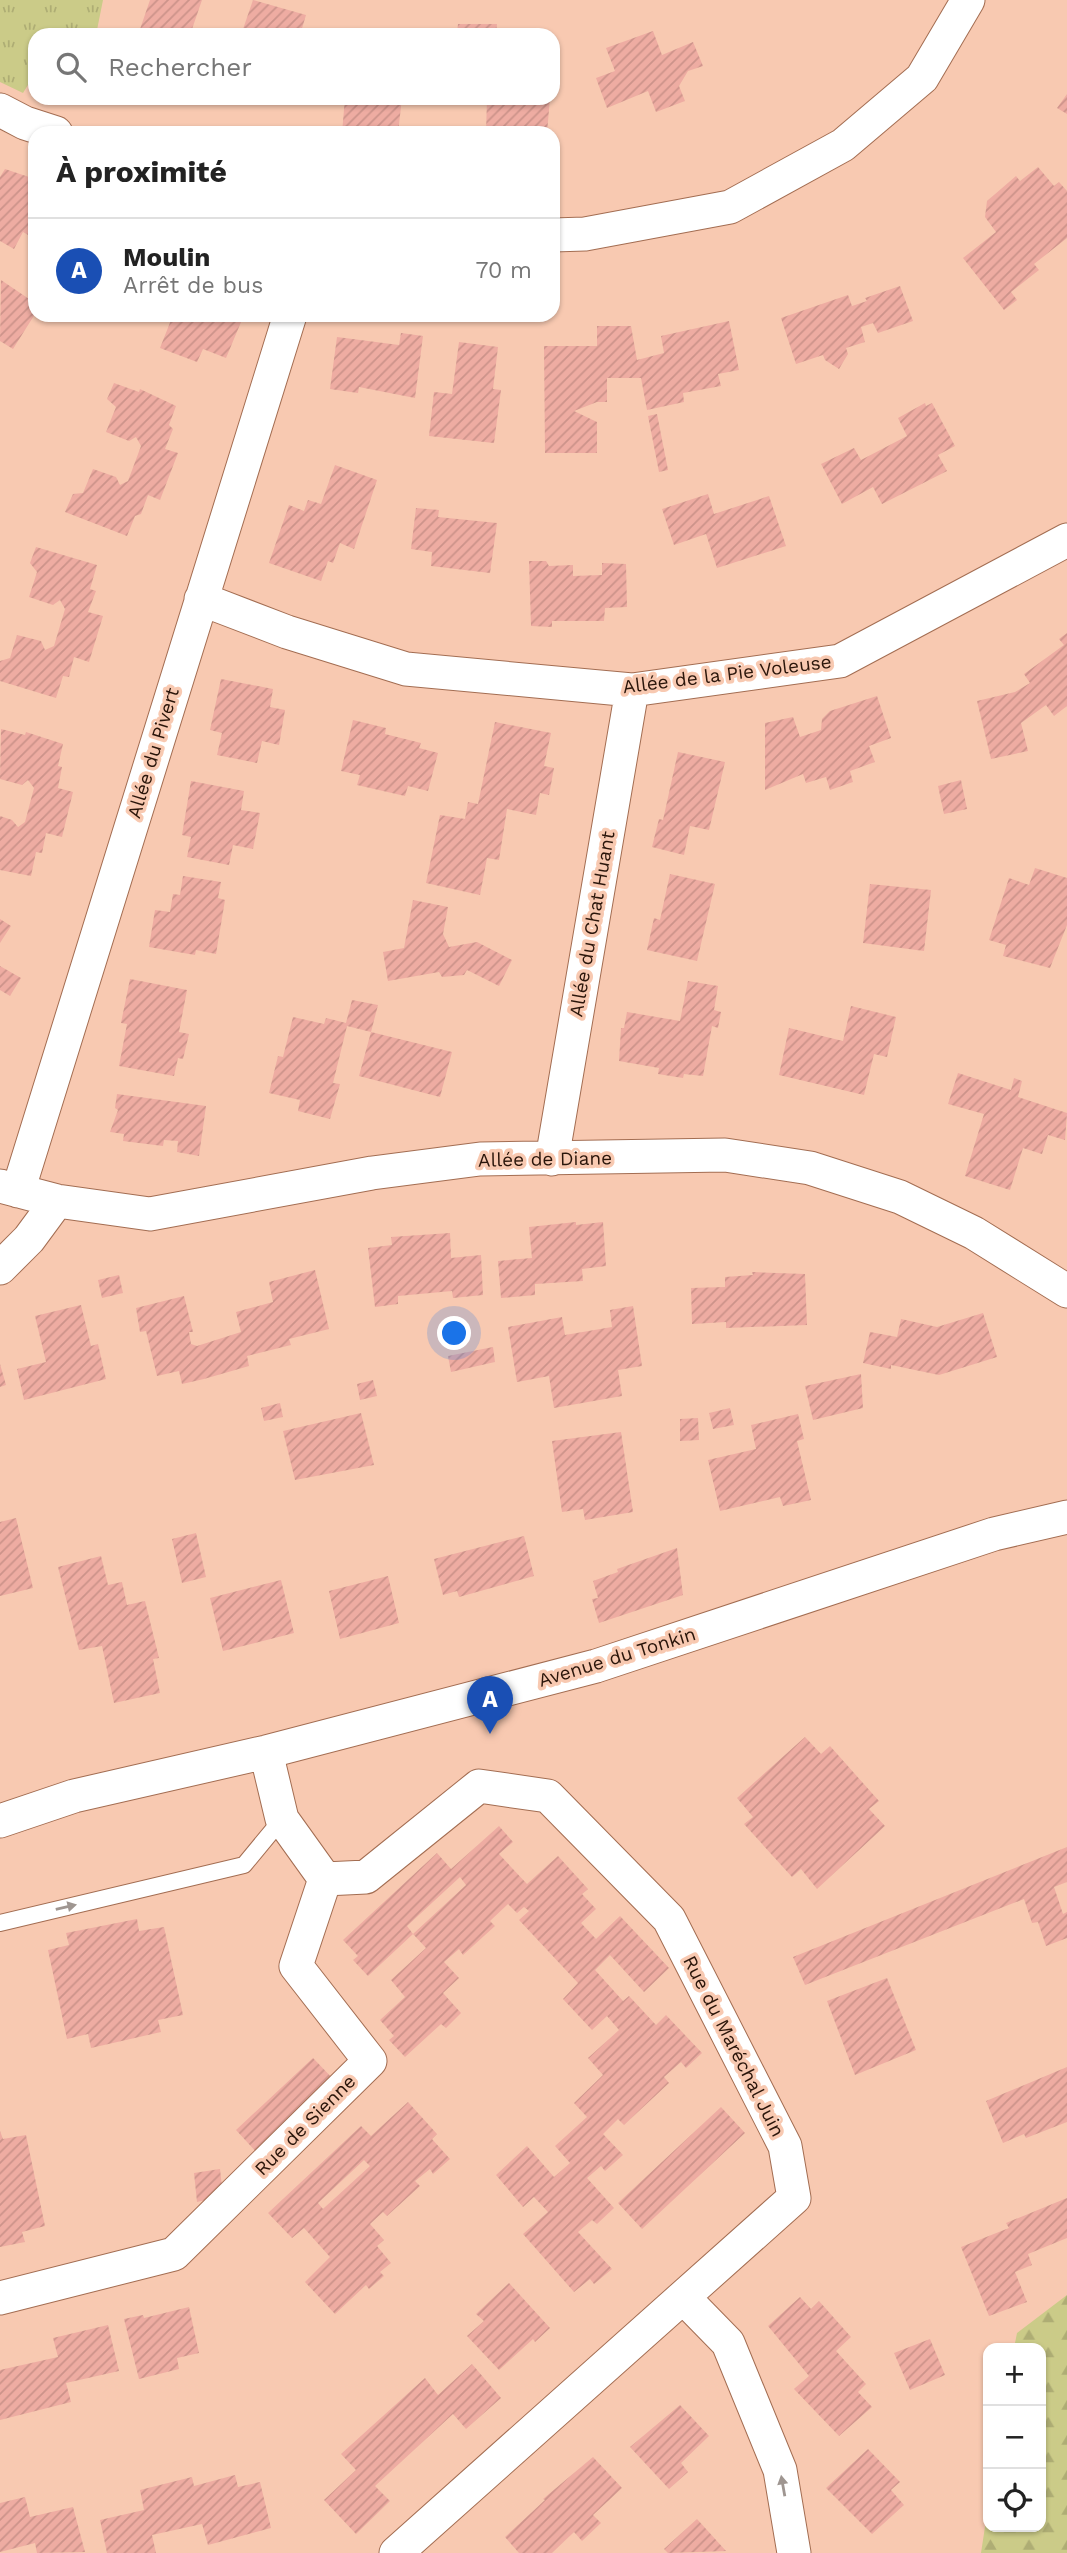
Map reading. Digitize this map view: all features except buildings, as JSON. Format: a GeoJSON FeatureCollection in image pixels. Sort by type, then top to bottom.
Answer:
{"type":"FeatureCollection","features":[{"type":"Feature","properties":{"kind":"street"},"geometry":{"type":"LineString","coordinates":[[560,235],[585,234],[730,207],[843,145],[922,78],[968,0]]}},
{"type":"Feature","properties":{"kind":"street"},"geometry":{"type":"LineString","coordinates":[[0,110],[34,126]]}},
{"type":"Feature","properties":{"kind":"street","name":"Allée du Pivert"},"geometry":{"type":"LineString","coordinates":[[9,1188],[201,599],[288,322]]}},
{"type":"Feature","properties":{"kind":"street","name":"Allée de la Pie Voleuse"},"geometry":{"type":"LineString","coordinates":[[201,599],[287,632],[406,668],[632,690],[840,661],[1067,540]]}},
{"type":"Feature","properties":{"kind":"street","name":"Allée du Chat Huant"},"geometry":{"type":"LineString","coordinates":[[552,1159],[632,690]]}},
{"type":"Feature","properties":{"kind":"street","name":"Allée de Diane"},"geometry":{"type":"LineString","coordinates":[[9,1188],[57,1201],[150,1214],[372,1173],[480,1158],[725,1155],[810,1168],[900,1197],[962,1227],[1067,1292]]}},
{"type":"Feature","properties":{"kind":"street"},"geometry":{"type":"LineString","coordinates":[[0,1268],[29,1239],[57,1201]]}},
{"type":"Feature","properties":{"kind":"street","name":"Avenue du Tonkin"},"geometry":{"type":"LineString","coordinates":[[0,1821],[74,1796],[266,1752],[596,1667],[994,1534],[1067,1517]]}},
{"type":"Feature","properties":{"kind":"street"},"geometry":{"type":"LineString","coordinates":[[266,1752],[282,1819],[326,1879]]}},
{"type":"Feature","properties":{"kind":"street","name":"Rue du Maréchal Juin"},"geometry":{"type":"LineString","coordinates":[[326,1879],[366,1877],[479,1786],[548,1796],[670,1919],[785,2146],[794,2198],[396,2553]]}},
{"type":"Feature","properties":{"kind":"street","name":"Rue de Sienne"},"geometry":{"type":"LineString","coordinates":[[0,2298],[174,2254],[370,2061],[296,1966],[326,1879]]}},
{"type":"Feature","properties":{"kind":"street"},"geometry":{"type":"LineString","coordinates":[[683,2297],[728,2343],[780,2470],[794,2553]]}},
{"type":"Feature","properties":{"kind":"lane"},"geometry":{"type":"LineString","coordinates":[[0,1923],[244,1865],[282,1819]]}},
{"type":"Feature","properties":{"kind":"green space"},"geometry":{"type":"Polygon","coordinates":[[[0,0],[103,0],[97,28],[28,28],[28,85],[23,93],[0,82],[0,0]]]}},
{"type":"Feature","properties":{"kind":"green space"},"geometry":{"type":"Polygon","coordinates":[[[1067,2295],[1067,2553],[981,2553],[984,2532],[1046,2532],[1046,2343],[1015,2343],[1017,2333],[1067,2295]]]}},
{"type":"Feature","properties":{"kind":"place","name":"Moulin"},"geometry":{"type":"Point","coordinates":[490,1734]}}]}
